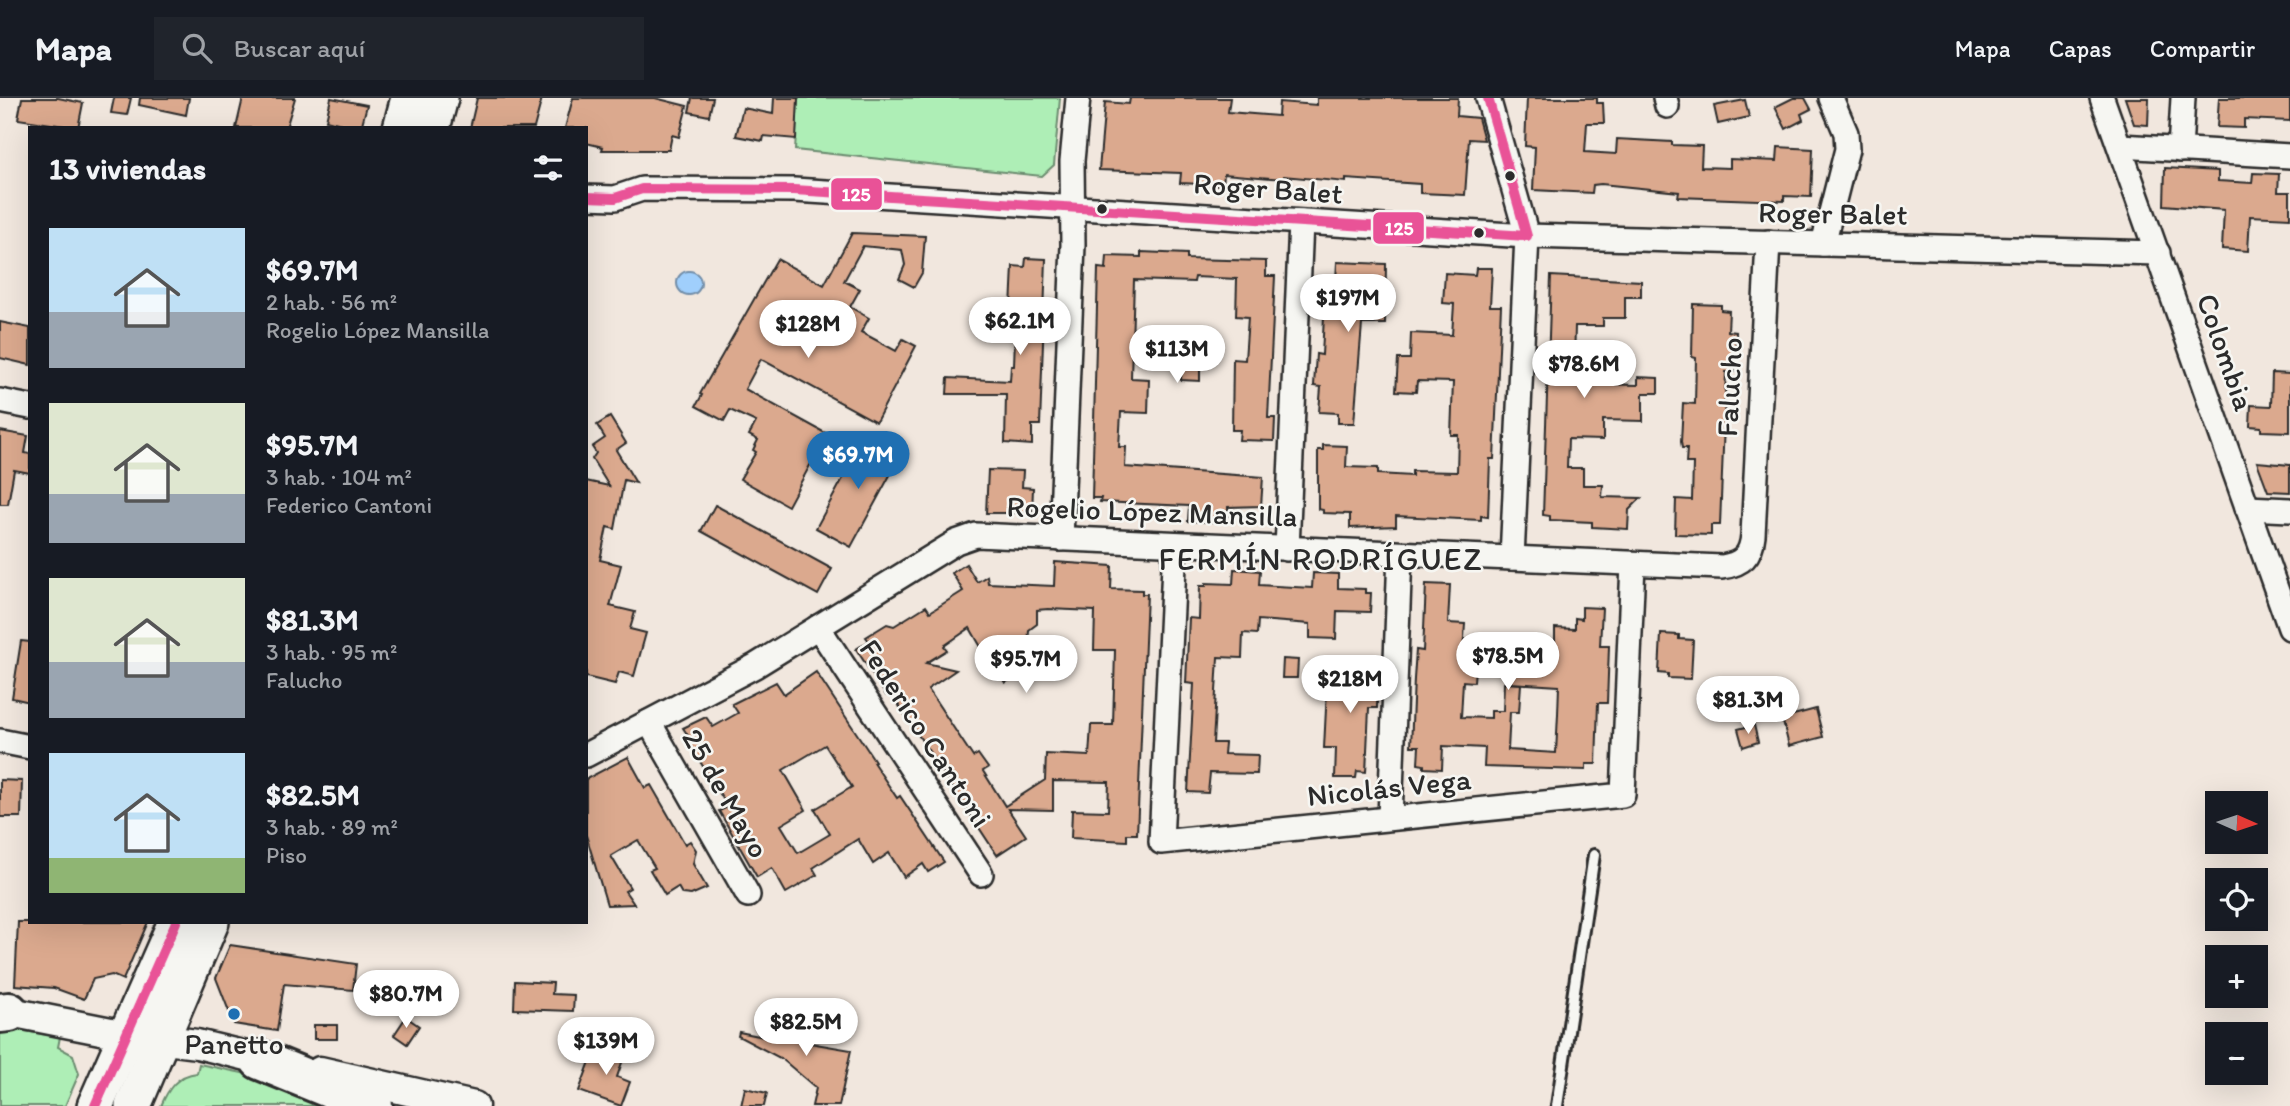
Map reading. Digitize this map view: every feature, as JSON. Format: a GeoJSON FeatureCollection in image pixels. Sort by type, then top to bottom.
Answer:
{"type":"FeatureCollection","features":[{"type":"Feature","properties":{"kind":"highway"},"geometry":{"type":"LineString","coordinates":[[260,1060],[373,1106]]}},
{"type":"Feature","properties":{"kind":"main road"},"geometry":{"type":"LineString","coordinates":[[403,126],[429,105]]}},
{"type":"Feature","properties":{"kind":"main road"},"geometry":{"type":"LineString","coordinates":[[95,1106],[175,924]]}},
{"type":"Feature","properties":{"kind":"main road"},"geometry":{"type":"LineString","coordinates":[[133,1106],[210,924]]}},
{"type":"Feature","properties":{"kind":"street"},"geometry":{"type":"LineString","coordinates":[[1061,539],[1073,208],[1072,161],[1078,98]]}},
{"type":"Feature","properties":{"kind":"street"},"geometry":{"type":"LineString","coordinates":[[1488,98],[1527,236],[1512,558]]}},
{"type":"Feature","properties":{"kind":"street"},"geometry":{"type":"LineString","coordinates":[[1823,244],[1847,149],[1846,133],[1831,98]]}},
{"type":"Feature","properties":{"kind":"street","name":"Colombia"},"geometry":{"type":"LineString","coordinates":[[2102,98],[2290,628]]}},
{"type":"Feature","properties":{"kind":"street"},"geometry":{"type":"LineString","coordinates":[[2180,149],[2183,98]]}},
{"type":"Feature","properties":{"kind":"street"},"geometry":{"type":"LineString","coordinates":[[2120,146],[2290,156]]}},
{"type":"Feature","properties":{"kind":"street","name":"Roger Balet"},"geometry":{"type":"LineString","coordinates":[[588,197],[615,198],[642,189],[794,190],[1527,236],[2158,253]]}},
{"type":"Feature","properties":{"kind":"street"},"geometry":{"type":"LineString","coordinates":[[1287,549],[1301,222]]}},
{"type":"Feature","properties":{"kind":"street","name":"Falucho"},"geometry":{"type":"LineString","coordinates":[[1753,535],[1768,243]]}},
{"type":"Feature","properties":{"kind":"street"},"geometry":{"type":"LineString","coordinates":[[0,401],[28,407]]}},
{"type":"Feature","properties":{"kind":"street"},"geometry":{"type":"LineString","coordinates":[[2247,508],[2290,510]]}},
{"type":"Feature","properties":{"kind":"street","name":"Rogelio López Mansilla"},"geometry":{"type":"LineString","coordinates":[[588,754],[755,666],[962,539],[976,535],[1722,567],[1736,565],[1747,556],[1753,535]]}},
{"type":"Feature","properties":{"kind":"street","name":"Nicolás Vega"},"geometry":{"type":"LineString","coordinates":[[1175,544],[1161,842],[1623,795],[1633,564]]}},
{"type":"Feature","properties":{"kind":"street"},"geometry":{"type":"LineString","coordinates":[[1390,818],[1400,554]]}},
{"type":"Feature","properties":{"kind":"street","name":"Federico Cantoni"},"geometry":{"type":"LineString","coordinates":[[818,627],[981,874]]}},
{"type":"Feature","properties":{"kind":"street","name":"25 de Mayo"},"geometry":{"type":"LineString","coordinates":[[649,722],[748,895]]}},
{"type":"Feature","properties":{"kind":"street"},"geometry":{"type":"LineString","coordinates":[[0,741],[28,747]]}},
{"type":"Feature","properties":{"kind":"street"},"geometry":{"type":"LineString","coordinates":[[3,1012],[126,1035],[197,1044],[474,1106]]}},
{"type":"Feature","properties":{"kind":"lane"},"geometry":{"type":"LineString","coordinates":[[1557,1106],[1594,855]]}},
{"type":"Feature","properties":{"kind":"green space"},"geometry":{"type":"Polygon","coordinates":[[[798,98],[1060,98],[1054,165],[1042,176],[795,150],[798,98]]]}},
{"type":"Feature","properties":{"kind":"green space"},"geometry":{"type":"Polygon","coordinates":[[[0,1027],[60,1037],[58,1047],[73,1055],[79,1074],[65,1106],[0,1106],[0,1027]]]}},
{"type":"Feature","properties":{"kind":"green space"},"geometry":{"type":"Polygon","coordinates":[[[199,1064],[266,1078],[354,1106],[161,1106],[174,1084],[190,1074],[197,1073],[199,1064]]]}},
{"type":"Feature","properties":{"kind":"water"},"geometry":{"type":"Polygon","coordinates":[[[689,271],[698,274],[701,283],[698,292],[689,295],[680,292],[677,283],[680,274],[689,271]]]}},
{"type":"Feature","properties":{"kind":"building"},"geometry":{"type":"Polygon","coordinates":[[[22,98],[58,98],[83,103],[78,126],[18,119],[22,98]]]}},
{"type":"Feature","properties":{"kind":"building"},"geometry":{"type":"Polygon","coordinates":[[[114,98],[131,98],[127,115],[111,113],[114,98]]]}},
{"type":"Feature","properties":{"kind":"building"},"geometry":{"type":"Polygon","coordinates":[[[140,98],[189,98],[186,115],[139,105],[140,98]]]}},
{"type":"Feature","properties":{"kind":"building"},"geometry":{"type":"Polygon","coordinates":[[[243,98],[295,98],[287,126],[236,126],[243,98]]]}},
{"type":"Feature","properties":{"kind":"building"},"geometry":{"type":"Polygon","coordinates":[[[331,98],[367,105],[362,126],[342,126],[326,120],[331,98]]]}},
{"type":"Feature","properties":{"kind":"building"},"geometry":{"type":"Polygon","coordinates":[[[477,98],[542,98],[535,126],[470,126],[477,98]]]}},
{"type":"Feature","properties":{"kind":"building"},"geometry":{"type":"Polygon","coordinates":[[[573,98],[655,98],[687,106],[679,137],[672,135],[669,150],[602,150],[603,147],[588,143],[588,126],[566,126],[573,98]]]}},
{"type":"Feature","properties":{"kind":"building"},"geometry":{"type":"Polygon","coordinates":[[[692,98],[713,98],[709,116],[689,112],[692,98]]]}},
{"type":"Feature","properties":{"kind":"building"},"geometry":{"type":"Polygon","coordinates":[[[774,98],[798,98],[796,139],[764,136],[763,141],[736,136],[743,108],[773,114],[774,98]]]}},
{"type":"Feature","properties":{"kind":"building"},"geometry":{"type":"Polygon","coordinates":[[[1130,98],[1230,98],[1228,112],[1278,116],[1279,102],[1317,105],[1317,98],[1458,98],[1457,116],[1478,118],[1484,140],[1469,139],[1465,195],[1420,193],[1420,184],[1346,179],[1346,182],[1284,176],[1284,179],[1224,174],[1223,185],[1180,183],[1181,173],[1099,170],[1105,102],[1129,104],[1130,98]]]}},
{"type":"Feature","properties":{"kind":"building"},"geometry":{"type":"Polygon","coordinates":[[[1527,98],[1597,98],[1597,103],[1603,103],[1604,123],[1587,123],[1585,152],[1616,154],[1617,139],[1672,142],[1672,145],[1702,146],[1701,167],[1730,168],[1730,159],[1777,161],[1778,147],[1813,149],[1811,197],[1784,196],[1784,201],[1678,197],[1679,192],[1601,184],[1593,185],[1592,193],[1533,190],[1535,147],[1525,146],[1527,98]]]}},
{"type":"Feature","properties":{"kind":"building"},"geometry":{"type":"Polygon","coordinates":[[[1793,98],[1805,98],[1811,109],[1801,114],[1803,120],[1786,129],[1775,107],[1793,98]]]}},
{"type":"Feature","properties":{"kind":"building"},"geometry":{"type":"Polygon","coordinates":[[[2125,98],[2149,98],[2148,125],[2134,124],[2125,98]]]}},
{"type":"Feature","properties":{"kind":"building"},"geometry":{"type":"Polygon","coordinates":[[[2219,98],[2290,98],[2290,121],[2244,119],[2244,128],[2217,127],[2219,98]]]}},
{"type":"Feature","properties":{"kind":"building"},"geometry":{"type":"Polygon","coordinates":[[[1745,100],[1749,117],[1718,124],[1714,106],[1745,100]]]}},
{"type":"Feature","properties":{"kind":"building"},"geometry":{"type":"Polygon","coordinates":[[[2165,168],[2218,171],[2218,181],[2252,183],[2253,173],[2279,174],[2278,192],[2290,192],[2290,218],[2250,216],[2248,251],[2222,249],[2224,210],[2164,205],[2165,168]]]}},
{"type":"Feature","properties":{"kind":"building"},"geometry":{"type":"Polygon","coordinates":[[[852,233],[925,236],[922,273],[914,287],[899,279],[905,265],[902,250],[863,246],[844,281],[860,289],[850,307],[869,318],[861,332],[896,351],[903,339],[916,346],[876,422],[761,359],[745,389],[827,434],[788,506],[740,479],[756,452],[753,450],[758,440],[749,435],[756,422],[730,410],[724,421],[696,406],[702,395],[700,394],[777,259],[824,285],[852,233]]]}},
{"type":"Feature","properties":{"kind":"building"},"geometry":{"type":"Polygon","coordinates":[[[1141,252],[1187,254],[1187,259],[1266,261],[1266,276],[1275,276],[1268,418],[1275,418],[1274,441],[1239,440],[1240,430],[1232,430],[1233,359],[1245,360],[1248,317],[1236,316],[1237,279],[1195,277],[1194,282],[1134,280],[1131,378],[1149,379],[1148,413],[1121,412],[1119,447],[1126,447],[1125,467],[1263,477],[1261,506],[1228,507],[1228,516],[1217,515],[1216,522],[1188,521],[1189,506],[1100,502],[1101,498],[1092,498],[1098,268],[1106,269],[1107,256],[1141,257],[1141,252]]]}},
{"type":"Feature","properties":{"kind":"building"},"geometry":{"type":"Polygon","coordinates":[[[1026,258],[1046,259],[1040,425],[1032,425],[1032,445],[1005,443],[1006,394],[947,394],[948,378],[1010,381],[1011,366],[1014,366],[1016,308],[1011,308],[1013,266],[1025,267],[1026,258]]]}},
{"type":"Feature","properties":{"kind":"building"},"geometry":{"type":"Polygon","coordinates":[[[1337,262],[1386,264],[1385,324],[1362,324],[1354,423],[1338,423],[1338,413],[1319,412],[1321,387],[1314,386],[1316,354],[1322,355],[1325,297],[1335,298],[1337,262]]]}},
{"type":"Feature","properties":{"kind":"building"},"geometry":{"type":"Polygon","coordinates":[[[1476,268],[1492,268],[1490,306],[1501,306],[1494,459],[1490,459],[1488,517],[1481,516],[1481,520],[1396,516],[1396,526],[1350,528],[1350,514],[1323,513],[1323,510],[1318,509],[1318,450],[1323,450],[1323,445],[1347,446],[1346,467],[1378,468],[1378,474],[1412,476],[1412,471],[1457,472],[1458,435],[1451,435],[1453,382],[1417,381],[1416,392],[1396,391],[1398,359],[1410,359],[1411,333],[1452,335],[1454,304],[1443,303],[1445,273],[1475,275],[1476,268]]]}},
{"type":"Feature","properties":{"kind":"building"},"geometry":{"type":"Polygon","coordinates":[[[1551,276],[1641,281],[1641,297],[1625,297],[1625,318],[1603,318],[1603,326],[1575,326],[1574,364],[1596,365],[1595,384],[1638,385],[1638,377],[1658,378],[1658,393],[1643,393],[1643,421],[1603,420],[1603,440],[1568,439],[1567,468],[1583,468],[1583,485],[1603,485],[1602,497],[1641,498],[1629,510],[1628,529],[1592,527],[1592,522],[1550,520],[1550,516],[1543,515],[1551,276]]]}},
{"type":"Feature","properties":{"kind":"building"},"geometry":{"type":"Polygon","coordinates":[[[1693,304],[1721,305],[1721,310],[1729,311],[1728,331],[1736,332],[1735,372],[1726,372],[1720,525],[1711,525],[1711,535],[1675,534],[1676,499],[1692,500],[1693,463],[1686,463],[1687,448],[1682,448],[1681,442],[1683,403],[1695,404],[1693,304]]]}},
{"type":"Feature","properties":{"kind":"building"},"geometry":{"type":"Polygon","coordinates":[[[0,322],[28,328],[28,365],[0,358],[0,322]]]}},
{"type":"Feature","properties":{"kind":"building"},"geometry":{"type":"Polygon","coordinates":[[[1182,360],[1200,361],[1200,381],[1181,380],[1182,360]]]}},
{"type":"Feature","properties":{"kind":"building"},"geometry":{"type":"Polygon","coordinates":[[[2272,373],[2290,374],[2290,432],[2261,431],[2261,427],[2250,426],[2251,405],[2271,406],[2272,373]]]}},
{"type":"Feature","properties":{"kind":"building"},"geometry":{"type":"Polygon","coordinates":[[[610,417],[626,443],[616,450],[636,483],[624,480],[615,529],[607,527],[600,560],[621,565],[610,606],[635,612],[630,629],[646,633],[634,676],[619,672],[615,684],[588,677],[588,481],[609,486],[592,459],[596,453],[592,447],[605,438],[597,425],[610,417]]]}},
{"type":"Feature","properties":{"kind":"building"},"geometry":{"type":"Polygon","coordinates":[[[0,431],[28,436],[25,453],[28,454],[28,473],[14,470],[8,504],[0,504],[0,431]]]}},
{"type":"Feature","properties":{"kind":"building"},"geometry":{"type":"Polygon","coordinates":[[[866,436],[901,455],[851,547],[816,528],[866,436]]]}},
{"type":"Feature","properties":{"kind":"building"},"geometry":{"type":"Polygon","coordinates":[[[2257,462],[2290,465],[2290,492],[2268,491],[2257,462]]]}},
{"type":"Feature","properties":{"kind":"building"},"geometry":{"type":"Polygon","coordinates":[[[988,470],[1023,471],[1022,487],[1033,488],[1032,513],[986,513],[988,470]]]}},
{"type":"Feature","properties":{"kind":"building"},"geometry":{"type":"Polygon","coordinates":[[[715,505],[832,569],[818,595],[701,531],[715,505]]]}},
{"type":"Feature","properties":{"kind":"building"},"geometry":{"type":"Polygon","coordinates":[[[1055,562],[1112,566],[1111,589],[1142,590],[1142,594],[1147,594],[1137,834],[1127,834],[1127,841],[1071,838],[1072,810],[1108,811],[1109,782],[1053,781],[1053,810],[1008,809],[1026,836],[997,855],[890,692],[886,695],[856,649],[869,641],[866,637],[887,624],[894,626],[926,606],[930,612],[963,591],[952,573],[966,564],[977,582],[987,576],[988,583],[1054,586],[1055,562]],[[1037,610],[1037,624],[1029,630],[1027,668],[1005,683],[998,666],[992,666],[970,628],[944,646],[947,650],[926,663],[956,670],[928,689],[973,757],[978,754],[988,768],[983,771],[1005,806],[1045,780],[1046,754],[1089,756],[1091,725],[1113,725],[1115,650],[1094,650],[1095,611],[1037,610]]]}},
{"type":"Feature","properties":{"kind":"building"},"geometry":{"type":"Polygon","coordinates":[[[1234,569],[1260,571],[1259,585],[1312,588],[1313,573],[1338,574],[1338,588],[1365,589],[1365,593],[1371,593],[1370,612],[1337,611],[1336,639],[1310,638],[1310,624],[1258,620],[1257,634],[1243,633],[1242,658],[1218,657],[1213,743],[1225,743],[1224,754],[1258,755],[1257,774],[1210,773],[1208,793],[1188,792],[1194,684],[1186,683],[1189,618],[1199,619],[1200,586],[1206,586],[1206,583],[1233,584],[1234,569]]]}},
{"type":"Feature","properties":{"kind":"building"},"geometry":{"type":"Polygon","coordinates":[[[1426,584],[1450,585],[1448,623],[1465,624],[1463,652],[1476,653],[1474,682],[1463,681],[1461,717],[1491,718],[1491,711],[1503,711],[1504,683],[1521,684],[1519,712],[1510,712],[1508,750],[1556,753],[1558,714],[1559,686],[1511,683],[1512,645],[1555,647],[1555,628],[1575,629],[1575,618],[1582,619],[1582,607],[1602,608],[1600,646],[1609,646],[1607,703],[1598,703],[1596,764],[1586,764],[1586,770],[1484,767],[1485,748],[1443,746],[1442,769],[1424,768],[1424,765],[1418,764],[1419,746],[1411,746],[1416,650],[1423,651],[1426,584]]]}},
{"type":"Feature","properties":{"kind":"building"},"geometry":{"type":"Polygon","coordinates":[[[1661,634],[1679,635],[1679,639],[1693,640],[1691,679],[1668,678],[1668,674],[1659,673],[1661,634]]]}},
{"type":"Feature","properties":{"kind":"building"},"geometry":{"type":"Polygon","coordinates":[[[21,641],[28,642],[28,702],[12,698],[21,641]]]}},
{"type":"Feature","properties":{"kind":"building"},"geometry":{"type":"Polygon","coordinates":[[[1283,659],[1298,660],[1297,678],[1282,678],[1283,659]]]}},
{"type":"Feature","properties":{"kind":"building"},"geometry":{"type":"Polygon","coordinates":[[[1336,662],[1378,664],[1377,708],[1369,708],[1366,772],[1357,771],[1356,778],[1335,778],[1336,748],[1324,748],[1328,669],[1336,670],[1336,662]]]}},
{"type":"Feature","properties":{"kind":"building"},"geometry":{"type":"Polygon","coordinates":[[[816,672],[897,798],[900,796],[944,862],[928,872],[923,864],[904,877],[889,853],[873,864],[858,839],[813,868],[817,875],[786,893],[772,868],[757,877],[719,811],[728,807],[688,742],[691,740],[683,728],[706,717],[713,727],[738,713],[732,704],[776,682],[784,694],[816,672]],[[825,745],[783,770],[806,810],[781,825],[798,853],[830,834],[815,809],[852,787],[825,745]]]}},
{"type":"Feature","properties":{"kind":"building"},"geometry":{"type":"Polygon","coordinates":[[[1816,709],[1823,737],[1789,746],[1782,718],[1816,709]]]}},
{"type":"Feature","properties":{"kind":"building"},"geometry":{"type":"Polygon","coordinates":[[[1754,725],[1758,742],[1743,747],[1738,729],[1754,725]]]}},
{"type":"Feature","properties":{"kind":"building"},"geometry":{"type":"Polygon","coordinates":[[[628,757],[645,788],[651,785],[685,844],[690,841],[696,850],[693,864],[707,888],[691,895],[682,894],[678,887],[665,895],[650,870],[655,868],[638,840],[611,856],[630,888],[625,891],[634,904],[607,905],[588,842],[588,778],[628,757]]]}},
{"type":"Feature","properties":{"kind":"building"},"geometry":{"type":"Polygon","coordinates":[[[0,780],[22,781],[21,817],[0,817],[0,780]]]}},
{"type":"Feature","properties":{"kind":"building"},"geometry":{"type":"Polygon","coordinates":[[[18,922],[147,924],[123,980],[112,975],[93,979],[84,999],[54,988],[15,985],[18,922]]]}},
{"type":"Feature","properties":{"kind":"building"},"geometry":{"type":"Polygon","coordinates":[[[230,945],[356,964],[353,990],[284,984],[277,1031],[234,1024],[216,978],[230,945]]]}},
{"type":"Feature","properties":{"kind":"building"},"geometry":{"type":"Polygon","coordinates":[[[515,981],[553,983],[552,994],[574,995],[573,1011],[514,1009],[515,981]]]}},
{"type":"Feature","properties":{"kind":"building"},"geometry":{"type":"Polygon","coordinates":[[[773,1012],[802,1017],[798,1041],[851,1050],[839,1106],[812,1106],[816,1088],[782,1059],[738,1036],[739,1032],[769,1038],[773,1012]]]}},
{"type":"Feature","properties":{"kind":"building"},"geometry":{"type":"Polygon","coordinates":[[[406,1017],[419,1026],[407,1044],[394,1035],[406,1017]]]}},
{"type":"Feature","properties":{"kind":"building"},"geometry":{"type":"Polygon","coordinates":[[[314,1025],[337,1025],[337,1039],[314,1039],[314,1025]]]}},
{"type":"Feature","properties":{"kind":"building"},"geometry":{"type":"Polygon","coordinates":[[[600,1046],[626,1051],[617,1077],[630,1082],[621,1106],[579,1091],[591,1059],[595,1061],[600,1046]]]}},
{"type":"Feature","properties":{"kind":"building"},"geometry":{"type":"Polygon","coordinates":[[[745,1088],[767,1093],[764,1106],[741,1106],[745,1088]]]}},
{"type":"Feature","properties":{"kind":"transit line","name":"125"},"geometry":{"type":"LineString","coordinates":[[588,197],[615,198],[642,189],[794,190],[1527,236],[1488,98]]}},
{"type":"Feature","properties":{"kind":"transit line","name":"125"},"geometry":{"type":"LineString","coordinates":[[95,1106],[175,924]]}},
{"type":"Feature","properties":{"kind":"place","name":"Panetto"},"geometry":{"type":"Point","coordinates":[234,1014]}},
{"type":"Feature","properties":{"kind":"district","name":"FERMÍN RODRÍGUEZ"},"geometry":{"type":"Point","coordinates":[1321,559]}}]}
